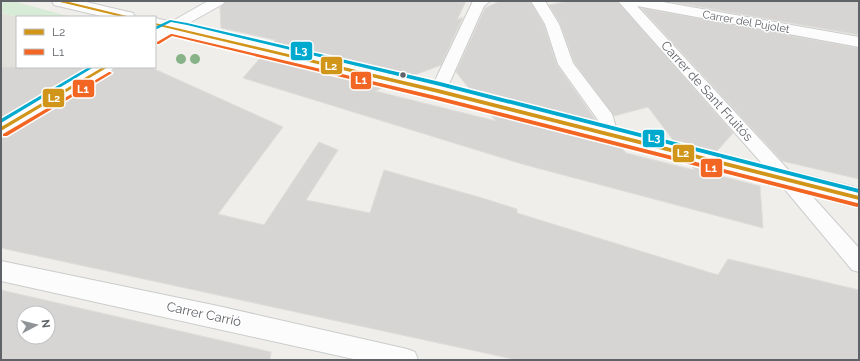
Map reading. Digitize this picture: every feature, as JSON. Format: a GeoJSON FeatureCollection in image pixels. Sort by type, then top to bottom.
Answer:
{"type":"FeatureCollection","features":[{"type":"Feature","properties":{"kind":"street"},"geometry":{"type":"LineString","coordinates":[[60,1],[123,16]]}},
{"type":"Feature","properties":{"kind":"street"},"geometry":{"type":"LineString","coordinates":[[438,91],[478,3],[483,1]]}},
{"type":"Feature","properties":{"kind":"street"},"geometry":{"type":"LineString","coordinates":[[538,1],[552,24],[566,64],[606,118],[610,134]]}},
{"type":"Feature","properties":{"kind":"street","name":"Carrer de Sant Fruitós"},"geometry":{"type":"LineString","coordinates":[[625,1],[788,181],[859,263]]}},
{"type":"Feature","properties":{"kind":"street","name":"Carrer del Pujolet"},"geometry":{"type":"LineString","coordinates":[[634,1],[859,42]]}},
{"type":"Feature","properties":{"kind":"street"},"geometry":{"type":"LineString","coordinates":[[156,36],[163,26],[214,3]]}},
{"type":"Feature","properties":{"kind":"street"},"geometry":{"type":"LineString","coordinates":[[163,26],[438,91],[859,198]]}},
{"type":"Feature","properties":{"kind":"street"},"geometry":{"type":"LineString","coordinates":[[1,130],[104,68]]}},
{"type":"Feature","properties":{"kind":"street","name":"Carrer Carrió"},"geometry":{"type":"LineString","coordinates":[[1,271],[218,317],[407,360]]}},
{"type":"Feature","properties":{"kind":"shaded area"},"geometry":{"type":"Polygon","coordinates":[[[1,13],[16,17],[17,68],[1,117],[1,13]]]}},
{"type":"Feature","properties":{"kind":"green space"},"geometry":{"type":"Polygon","coordinates":[[[13,1],[67,16],[16,17],[1,13],[1,2],[13,1]]]}},
{"type":"Feature","properties":{"kind":"building"},"geometry":{"type":"Polygon","coordinates":[[[226,1],[466,1],[457,20],[463,17],[441,65],[412,76],[272,44],[275,40],[221,28],[220,8],[226,1]]]}},
{"type":"Feature","properties":{"kind":"building"},"geometry":{"type":"Polygon","coordinates":[[[500,1],[530,1],[544,25],[557,65],[597,122],[471,91],[456,72],[485,8],[500,1]]]}},
{"type":"Feature","properties":{"kind":"building"},"geometry":{"type":"Polygon","coordinates":[[[568,1],[617,1],[733,133],[717,151],[673,140],[648,107],[614,116],[574,62],[560,23],[549,5],[568,1]]]}},
{"type":"Feature","properties":{"kind":"building"},"geometry":{"type":"Polygon","coordinates":[[[666,1],[859,1],[859,35],[666,1]]]}},
{"type":"Feature","properties":{"kind":"building"},"geometry":{"type":"Polygon","coordinates":[[[641,8],[859,48],[859,179],[782,161],[641,8]]]}},
{"type":"Feature","properties":{"kind":"building"},"geometry":{"type":"Polygon","coordinates":[[[261,57],[385,87],[375,91],[496,121],[489,113],[622,148],[626,153],[694,170],[692,166],[702,169],[700,171],[760,186],[763,228],[522,164],[243,78],[261,57]]]}},
{"type":"Feature","properties":{"kind":"building"},"geometry":{"type":"Polygon","coordinates":[[[1,67],[89,68],[1,119],[1,67]]]}},
{"type":"Feature","properties":{"kind":"building"},"geometry":{"type":"Polygon","coordinates":[[[114,68],[152,68],[283,127],[218,214],[264,225],[319,142],[338,150],[306,200],[370,213],[384,170],[517,209],[517,213],[718,275],[728,259],[859,290],[859,360],[517,360],[1,248],[1,136],[112,72],[114,68]]]}},
{"type":"Feature","properties":{"kind":"building"},"geometry":{"type":"Polygon","coordinates":[[[1,290],[271,352],[270,360],[1,360],[1,290]]]}},
{"type":"Feature","properties":{"kind":"transit line","name":"L2"},"geometry":{"type":"LineString","coordinates":[[60,1],[123,16]]}},
{"type":"Feature","properties":{"kind":"transit line","name":"L3"},"geometry":{"type":"LineString","coordinates":[[156,28],[170,21],[187,24],[440,84],[859,191]]}},
{"type":"Feature","properties":{"kind":"transit line","name":"L2"},"geometry":{"type":"LineString","coordinates":[[156,24],[438,91],[859,198]]}},
{"type":"Feature","properties":{"kind":"transit line","name":"L1"},"geometry":{"type":"LineString","coordinates":[[158,43],[172,35],[436,98],[857,205]]}},
{"type":"Feature","properties":{"kind":"transit line","name":"L3"},"geometry":{"type":"LineString","coordinates":[[1,121],[90,68]]}},
{"type":"Feature","properties":{"kind":"transit line","name":"L2"},"geometry":{"type":"LineString","coordinates":[[1,129],[104,68]]}},
{"type":"Feature","properties":{"kind":"transit line","name":"L1"},"geometry":{"type":"LineString","coordinates":[[5,135],[110,73]]}}]}
